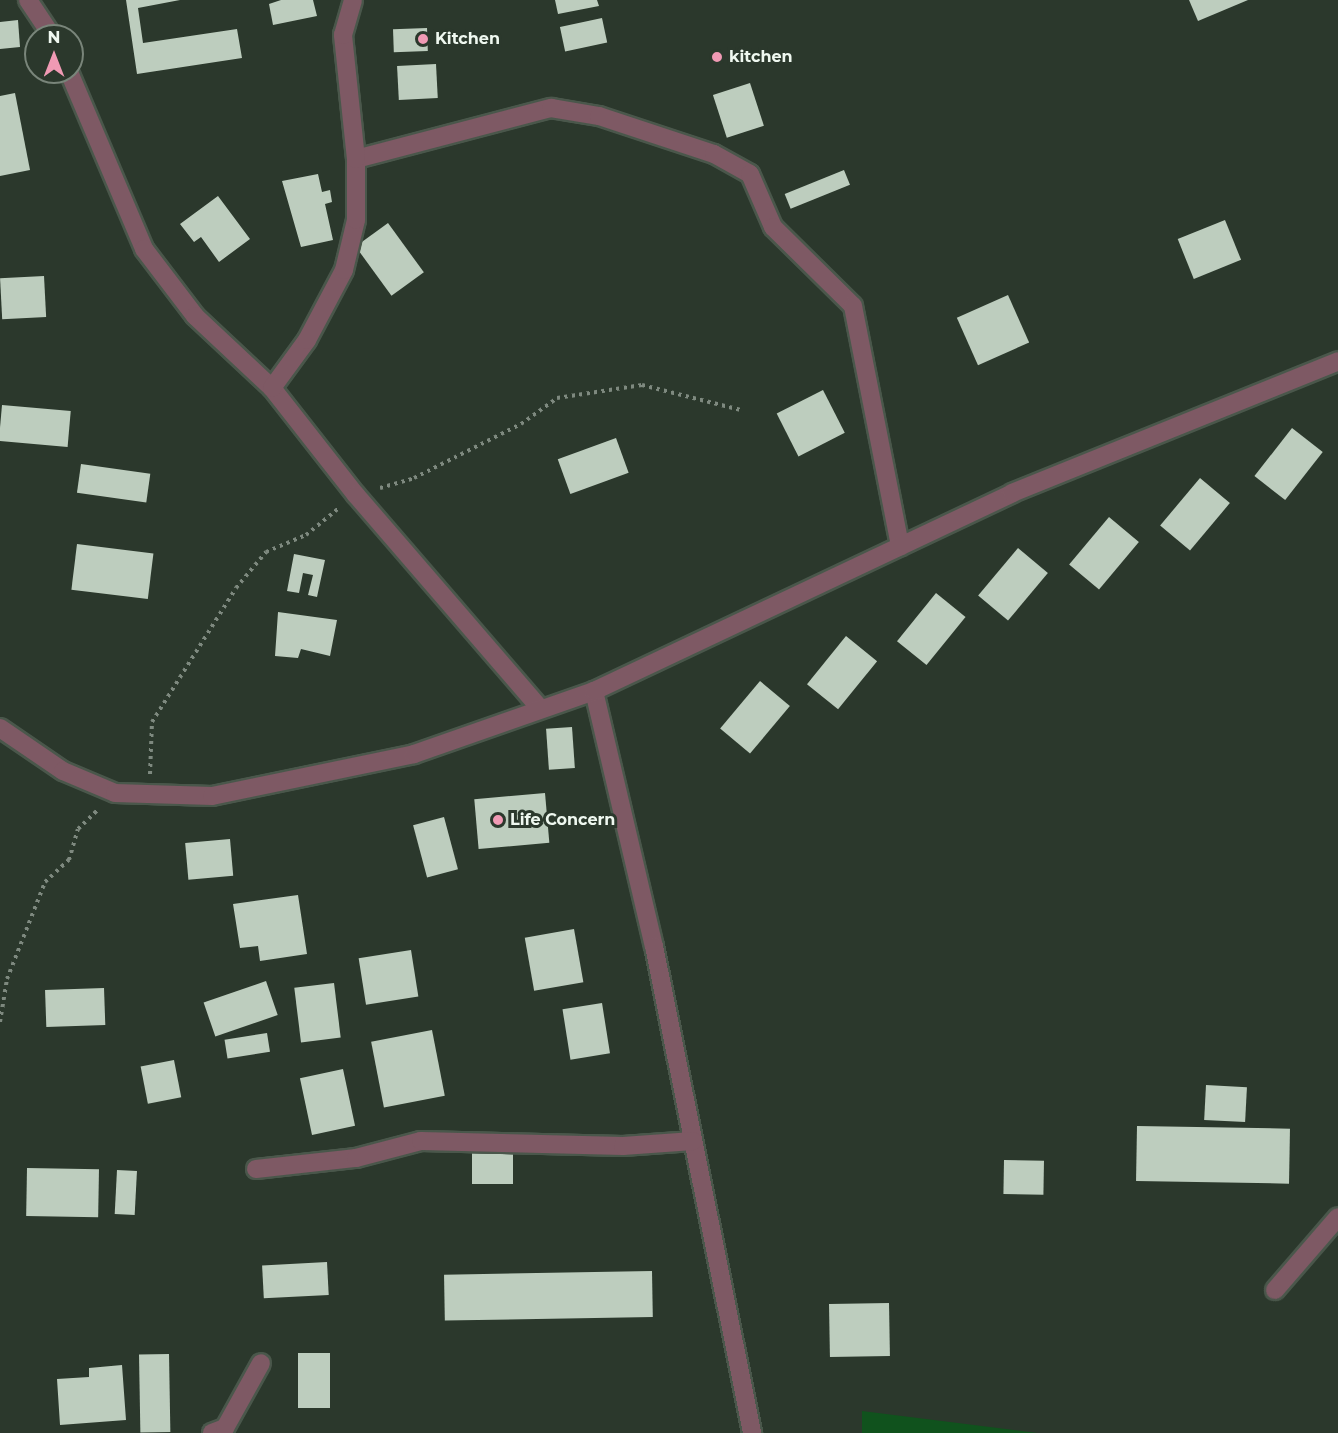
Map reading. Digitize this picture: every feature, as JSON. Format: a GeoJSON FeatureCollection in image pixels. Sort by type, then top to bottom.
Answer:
{"type":"FeatureCollection","features":[{"type":"Feature","properties":{"kind":"street"},"geometry":{"type":"LineString","coordinates":[[28,0],[44,24]]}},
{"type":"Feature","properties":{"kind":"street"},"geometry":{"type":"LineString","coordinates":[[272,388],[307,339],[345,270],[356,220],[356,159],[343,35],[353,0]]}},
{"type":"Feature","properties":{"kind":"street"},"geometry":{"type":"LineString","coordinates":[[74,84],[144,249],[195,316],[272,388],[356,495],[540,708]]}},
{"type":"Feature","properties":{"kind":"street"},"geometry":{"type":"LineString","coordinates":[[356,159],[551,108],[599,116],[714,154],[750,174],[773,227],[853,306],[900,546]]}},
{"type":"Feature","properties":{"kind":"street"},"geometry":{"type":"LineString","coordinates":[[0,728],[63,771],[114,793],[234,791],[414,754],[594,691],[1012,493],[1338,361]]}},
{"type":"Feature","properties":{"kind":"street"},"geometry":{"type":"LineString","coordinates":[[594,691],[693,1142],[752,1433]]}},
{"type":"Feature","properties":{"kind":"street"},"geometry":{"type":"LineString","coordinates":[[256,1169],[356,1158],[422,1141],[623,1146],[693,1142]]}},
{"type":"Feature","properties":{"kind":"street"},"geometry":{"type":"LineString","coordinates":[[1275,1290],[1338,1217]]}},
{"type":"Feature","properties":{"kind":"street"},"geometry":{"type":"LineString","coordinates":[[212,1433],[225,1428],[261,1363]]}},
{"type":"Feature","properties":{"kind":"path"},"geometry":{"type":"LineString","coordinates":[[0,1022],[6,979],[45,882],[69,860],[78,830],[114,793]]}},
{"type":"Feature","properties":{"kind":"green space"},"geometry":{"type":"Polygon","coordinates":[[[862,1411],[1037,1433],[862,1433],[862,1411]]]}},
{"type":"Feature","properties":{"kind":"building"},"geometry":{"type":"Polygon","coordinates":[[[126,0],[180,0],[138,8],[143,43],[237,29],[242,58],[137,74],[126,0]]]}},
{"type":"Feature","properties":{"kind":"building"},"geometry":{"type":"Polygon","coordinates":[[[281,0],[313,0],[317,16],[273,25],[269,4],[281,0]]]}},
{"type":"Feature","properties":{"kind":"building"},"geometry":{"type":"Polygon","coordinates":[[[555,0],[597,0],[599,6],[558,14],[555,0]]]}},
{"type":"Feature","properties":{"kind":"building"},"geometry":{"type":"Polygon","coordinates":[[[1189,0],[1248,0],[1198,21],[1189,0]]]}},
{"type":"Feature","properties":{"kind":"building"},"geometry":{"type":"Polygon","coordinates":[[[602,18],[607,42],[565,51],[560,27],[602,18]]]}},
{"type":"Feature","properties":{"kind":"building"},"geometry":{"type":"Polygon","coordinates":[[[18,20],[20,47],[0,49],[0,22],[18,20]]]}},
{"type":"Feature","properties":{"kind":"building"},"geometry":{"type":"Polygon","coordinates":[[[427,28],[428,51],[394,52],[393,29],[427,28]]]}},
{"type":"Feature","properties":{"kind":"building"},"geometry":{"type":"Polygon","coordinates":[[[436,64],[438,98],[399,100],[397,66],[436,64]]]}},
{"type":"Feature","properties":{"kind":"building"},"geometry":{"type":"Polygon","coordinates":[[[750,83],[764,126],[727,138],[713,95],[750,83]]]}},
{"type":"Feature","properties":{"kind":"building"},"geometry":{"type":"Polygon","coordinates":[[[15,93],[30,170],[0,176],[0,96],[15,93]]]}},
{"type":"Feature","properties":{"kind":"building"},"geometry":{"type":"Polygon","coordinates":[[[844,170],[850,185],[791,209],[785,194],[844,170]]]}},
{"type":"Feature","properties":{"kind":"building"},"geometry":{"type":"Polygon","coordinates":[[[318,174],[322,192],[330,190],[332,202],[325,204],[333,240],[301,247],[282,181],[318,174]]]}},
{"type":"Feature","properties":{"kind":"building"},"geometry":{"type":"Polygon","coordinates":[[[218,196],[250,239],[219,262],[201,237],[194,242],[180,224],[218,196]]]}},
{"type":"Feature","properties":{"kind":"building"},"geometry":{"type":"Polygon","coordinates":[[[1225,220],[1241,260],[1194,279],[1178,239],[1225,220]]]}},
{"type":"Feature","properties":{"kind":"building"},"geometry":{"type":"Polygon","coordinates":[[[388,223],[424,272],[391,296],[356,247],[388,223]]]}},
{"type":"Feature","properties":{"kind":"building"},"geometry":{"type":"Polygon","coordinates":[[[44,276],[46,317],[2,319],[0,278],[44,276]]]}},
{"type":"Feature","properties":{"kind":"building"},"geometry":{"type":"Polygon","coordinates":[[[1008,295],[1029,343],[978,365],[957,318],[1008,295]]]}},
{"type":"Feature","properties":{"kind":"building"},"geometry":{"type":"Polygon","coordinates":[[[823,390],[845,433],[798,456],[777,414],[823,390]]]}},
{"type":"Feature","properties":{"kind":"building"},"geometry":{"type":"Polygon","coordinates":[[[2,405],[71,411],[68,447],[0,441],[2,405]]]}},
{"type":"Feature","properties":{"kind":"building"},"geometry":{"type":"Polygon","coordinates":[[[1292,428],[1323,452],[1285,500],[1254,476],[1292,428]]]}},
{"type":"Feature","properties":{"kind":"building"},"geometry":{"type":"Polygon","coordinates":[[[616,438],[629,473],[570,494],[558,459],[616,438]]]}},
{"type":"Feature","properties":{"kind":"building"},"geometry":{"type":"Polygon","coordinates":[[[81,464],[150,474],[146,502],[77,493],[81,464]]]}},
{"type":"Feature","properties":{"kind":"building"},"geometry":{"type":"Polygon","coordinates":[[[1200,478],[1230,503],[1190,551],[1160,525],[1200,478]]]}},
{"type":"Feature","properties":{"kind":"building"},"geometry":{"type":"Polygon","coordinates":[[[1109,517],[1139,542],[1099,590],[1069,564],[1109,517]]]}},
{"type":"Feature","properties":{"kind":"building"},"geometry":{"type":"Polygon","coordinates":[[[77,544],[153,553],[148,599],[71,590],[77,544]]]}},
{"type":"Feature","properties":{"kind":"building"},"geometry":{"type":"Polygon","coordinates":[[[1018,548],[1048,573],[1008,621],[978,595],[1018,548]]]}},
{"type":"Feature","properties":{"kind":"building"},"geometry":{"type":"Polygon","coordinates":[[[294,554],[325,560],[317,597],[308,595],[313,575],[303,573],[299,593],[287,591],[294,554]]]}},
{"type":"Feature","properties":{"kind":"building"},"geometry":{"type":"Polygon","coordinates":[[[936,593],[966,617],[927,665],[897,641],[936,593]]]}},
{"type":"Feature","properties":{"kind":"building"},"geometry":{"type":"Polygon","coordinates":[[[278,612],[337,620],[330,656],[301,649],[298,658],[275,656],[278,612]]]}},
{"type":"Feature","properties":{"kind":"building"},"geometry":{"type":"Polygon","coordinates":[[[846,636],[877,661],[838,709],[807,684],[846,636]]]}},
{"type":"Feature","properties":{"kind":"building"},"geometry":{"type":"Polygon","coordinates":[[[760,681],[790,706],[750,754],[720,728],[760,681]]]}},
{"type":"Feature","properties":{"kind":"building"},"geometry":{"type":"Polygon","coordinates":[[[572,727],[575,768],[549,770],[546,729],[572,727]]]}},
{"type":"Feature","properties":{"kind":"building"},"geometry":{"type":"Polygon","coordinates":[[[545,793],[549,843],[479,849],[474,799],[545,793]]]}},
{"type":"Feature","properties":{"kind":"building"},"geometry":{"type":"Polygon","coordinates":[[[444,817],[458,869],[427,877],[413,825],[444,817]]]}},
{"type":"Feature","properties":{"kind":"building"},"geometry":{"type":"Polygon","coordinates":[[[230,839],[233,876],[188,880],[185,843],[230,839]]]}},
{"type":"Feature","properties":{"kind":"building"},"geometry":{"type":"Polygon","coordinates":[[[298,895],[307,954],[260,961],[258,946],[240,948],[233,904],[298,895]]]}},
{"type":"Feature","properties":{"kind":"building"},"geometry":{"type":"Polygon","coordinates":[[[574,929],[583,982],[534,991],[525,938],[574,929]]]}},
{"type":"Feature","properties":{"kind":"building"},"geometry":{"type":"Polygon","coordinates":[[[411,950],[418,996],[366,1005],[359,958],[411,950]]]}},
{"type":"Feature","properties":{"kind":"building"},"geometry":{"type":"Polygon","coordinates":[[[266,981],[278,1015],[215,1037],[204,1002],[266,981]]]}},
{"type":"Feature","properties":{"kind":"building"},"geometry":{"type":"Polygon","coordinates":[[[334,983],[341,1038],[301,1042],[294,988],[334,983]]]}},
{"type":"Feature","properties":{"kind":"building"},"geometry":{"type":"Polygon","coordinates":[[[104,988],[105,1025],[46,1027],[45,990],[104,988]]]}},
{"type":"Feature","properties":{"kind":"building"},"geometry":{"type":"Polygon","coordinates":[[[602,1003],[610,1053],[570,1060],[562,1009],[602,1003]]]}},
{"type":"Feature","properties":{"kind":"building"},"geometry":{"type":"Polygon","coordinates":[[[432,1030],[445,1096],[384,1108],[371,1042],[432,1030]]]}},
{"type":"Feature","properties":{"kind":"building"},"geometry":{"type":"Polygon","coordinates":[[[267,1033],[270,1052],[228,1058],[225,1040],[267,1033]]]}},
{"type":"Feature","properties":{"kind":"building"},"geometry":{"type":"Polygon","coordinates":[[[174,1060],[181,1097],[148,1104],[141,1066],[174,1060]]]}},
{"type":"Feature","properties":{"kind":"building"},"geometry":{"type":"Polygon","coordinates":[[[343,1069],[355,1126],[312,1135],[300,1078],[343,1069]]]}},
{"type":"Feature","properties":{"kind":"building"},"geometry":{"type":"Polygon","coordinates":[[[1206,1085],[1247,1087],[1245,1122],[1204,1120],[1206,1085]]]}},
{"type":"Feature","properties":{"kind":"building"},"geometry":{"type":"Polygon","coordinates":[[[1137,1126],[1290,1129],[1289,1184],[1136,1181],[1137,1126]]]}},
{"type":"Feature","properties":{"kind":"building"},"geometry":{"type":"Polygon","coordinates":[[[472,1151],[513,1151],[513,1184],[472,1184],[472,1151]]]}},
{"type":"Feature","properties":{"kind":"building"},"geometry":{"type":"Polygon","coordinates":[[[1004,1160],[1044,1161],[1043,1195],[1003,1194],[1004,1160]]]}},
{"type":"Feature","properties":{"kind":"building"},"geometry":{"type":"Polygon","coordinates":[[[27,1168],[99,1169],[98,1217],[26,1216],[27,1168]]]}},
{"type":"Feature","properties":{"kind":"building"},"geometry":{"type":"Polygon","coordinates":[[[117,1170],[137,1171],[135,1215],[115,1214],[117,1170]]]}},
{"type":"Feature","properties":{"kind":"building"},"geometry":{"type":"Polygon","coordinates":[[[327,1262],[329,1295],[264,1298],[262,1265],[327,1262]]]}},
{"type":"Feature","properties":{"kind":"building"},"geometry":{"type":"Polygon","coordinates":[[[652,1271],[653,1317],[445,1321],[444,1275],[652,1271]]]}},
{"type":"Feature","properties":{"kind":"building"},"geometry":{"type":"Polygon","coordinates":[[[889,1303],[890,1356],[830,1357],[829,1304],[889,1303]]]}},
{"type":"Feature","properties":{"kind":"building"},"geometry":{"type":"Polygon","coordinates":[[[298,1353],[330,1353],[330,1408],[298,1408],[298,1353]]]}},
{"type":"Feature","properties":{"kind":"building"},"geometry":{"type":"Polygon","coordinates":[[[169,1354],[170,1432],[140,1433],[139,1355],[169,1354]]]}},
{"type":"Feature","properties":{"kind":"building"},"geometry":{"type":"Polygon","coordinates":[[[122,1365],[126,1420],[60,1425],[57,1379],[89,1377],[89,1368],[122,1365]]]}},
{"type":"Feature","properties":{"kind":"place","name":"Kitchen"},"geometry":{"type":"Point","coordinates":[423,39]}},
{"type":"Feature","properties":{"kind":"place","name":"kitchen"},"geometry":{"type":"Point","coordinates":[717,57]}},
{"type":"Feature","properties":{"kind":"place","name":"Life Concern"},"geometry":{"type":"Point","coordinates":[498,820]}}]}
